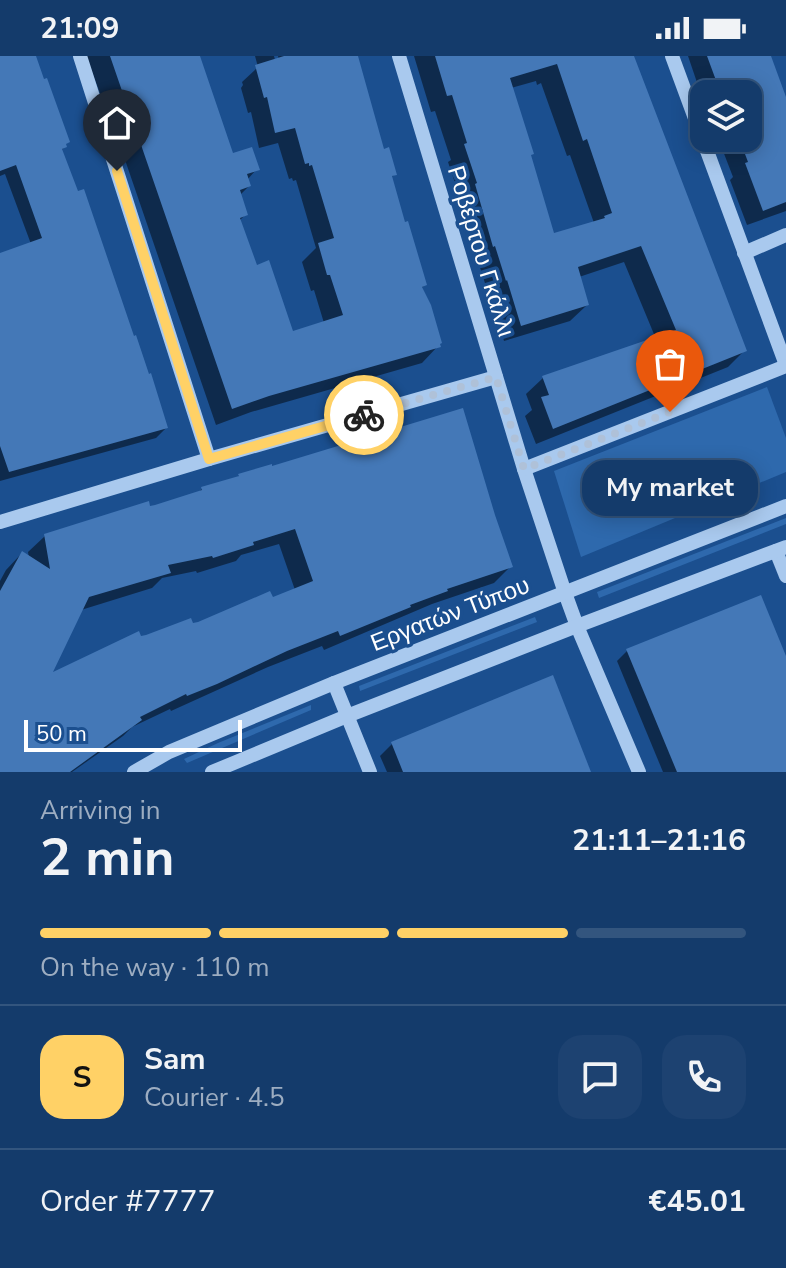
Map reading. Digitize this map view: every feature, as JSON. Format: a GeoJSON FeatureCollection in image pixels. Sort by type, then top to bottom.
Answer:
{"type":"FeatureCollection","features":[{"type":"Feature","properties":{"kind":"street"},"geometry":{"type":"LineString","coordinates":[[80,56],[209,459]]}},
{"type":"Feature","properties":{"kind":"street","name":"Ροβέρτου Γκάλλι"},"geometry":{"type":"LineString","coordinates":[[399,56],[524,469],[565,593],[639,772]]}},
{"type":"Feature","properties":{"kind":"street"},"geometry":{"type":"LineString","coordinates":[[524,469],[786,366],[672,56]]}},
{"type":"Feature","properties":{"kind":"street"},"geometry":{"type":"LineString","coordinates":[[744,253],[786,235]]}},
{"type":"Feature","properties":{"kind":"street"},"geometry":{"type":"LineString","coordinates":[[0,522],[496,377]]}},
{"type":"Feature","properties":{"kind":"street","name":"Εργατών Τύπου"},"geometry":{"type":"LineString","coordinates":[[134,772],[169,752],[334,683],[786,506]]}},
{"type":"Feature","properties":{"kind":"street"},"geometry":{"type":"LineString","coordinates":[[212,772],[347,716],[781,549],[786,576]]}},
{"type":"Feature","properties":{"kind":"street"},"geometry":{"type":"LineString","coordinates":[[334,683],[370,772]]}},
{"type":"Feature","properties":{"kind":"shaded area"},"geometry":{"type":"Polygon","coordinates":[[[767,387],[786,438],[786,472],[581,557],[554,471],[767,387]]]}},
{"type":"Feature","properties":{"kind":"shaded area"},"geometry":{"type":"Polygon","coordinates":[[[786,518],[786,524],[599,598],[597,592],[786,518]]]}},
{"type":"Feature","properties":{"kind":"shaded area"},"geometry":{"type":"Polygon","coordinates":[[[535,617],[537,622],[360,691],[359,686],[535,617]]]}},
{"type":"Feature","properties":{"kind":"shaded area"},"geometry":{"type":"Polygon","coordinates":[[[311,705],[311,710],[187,763],[184,759],[218,743],[311,705]]]}},
{"type":"Feature","properties":{"kind":"building"},"geometry":{"type":"Polygon","coordinates":[[[0,56],[36,56],[44,79],[47,78],[70,142],[62,149],[78,191],[84,189],[168,428],[9,472],[0,446],[0,253],[42,238],[16,165],[0,171],[0,56]]]}},
{"type":"Feature","properties":{"kind":"building"},"geometry":{"type":"Polygon","coordinates":[[[110,56],[200,56],[233,153],[252,147],[260,170],[247,174],[251,186],[240,190],[248,215],[240,218],[257,265],[269,260],[293,331],[343,315],[318,243],[334,238],[312,165],[305,164],[295,128],[275,133],[267,97],[264,98],[255,65],[284,56],[358,56],[384,149],[389,147],[397,175],[392,176],[427,285],[422,287],[431,305],[441,347],[232,409],[139,139],[135,140],[127,118],[131,117],[110,56]]]}},
{"type":"Feature","properties":{"kind":"building"},"geometry":{"type":"Polygon","coordinates":[[[435,56],[634,56],[747,351],[553,429],[541,397],[549,395],[542,376],[676,330],[641,246],[578,267],[589,305],[521,326],[493,247],[452,95],[447,96],[435,56]],[[557,64],[510,78],[554,233],[605,218],[612,213],[587,139],[583,141],[557,64]]]}},
{"type":"Feature","properties":{"kind":"building"},"geometry":{"type":"Polygon","coordinates":[[[707,56],[771,56],[786,97],[786,202],[763,211],[745,163],[748,162],[744,152],[762,152],[762,80],[716,80],[707,56]]]}},
{"type":"Feature","properties":{"kind":"building"},"geometry":{"type":"Polygon","coordinates":[[[463,408],[513,567],[447,589],[340,636],[338,631],[217,684],[186,694],[140,717],[142,720],[70,772],[0,772],[0,591],[22,551],[50,569],[44,534],[149,501],[150,506],[155,505],[238,474],[463,408]],[[295,529],[213,558],[168,565],[171,573],[89,597],[53,672],[139,631],[141,636],[191,618],[193,623],[198,622],[270,591],[273,597],[313,581],[295,529]]]}},
{"type":"Feature","properties":{"kind":"building"},"geometry":{"type":"Polygon","coordinates":[[[761,595],[786,656],[786,772],[677,772],[626,649],[761,595]]]}},
{"type":"Feature","properties":{"kind":"building"},"geometry":{"type":"Polygon","coordinates":[[[553,675],[591,772],[403,772],[391,742],[553,675]]]}},
{"type":"Feature","properties":{"kind":"way so far"},"geometry":{"type":"LineString","coordinates":[[364,415],[496,377],[524,469],[670,412]]}},
{"type":"Feature","properties":{"kind":"place","name":"My market"},"geometry":{"type":"Point","coordinates":[670,412]}},
{"type":"Feature","properties":{"kind":"route"},"geometry":{"type":"LineString","coordinates":[[117,171],[209,459],[364,415]]}}]}
